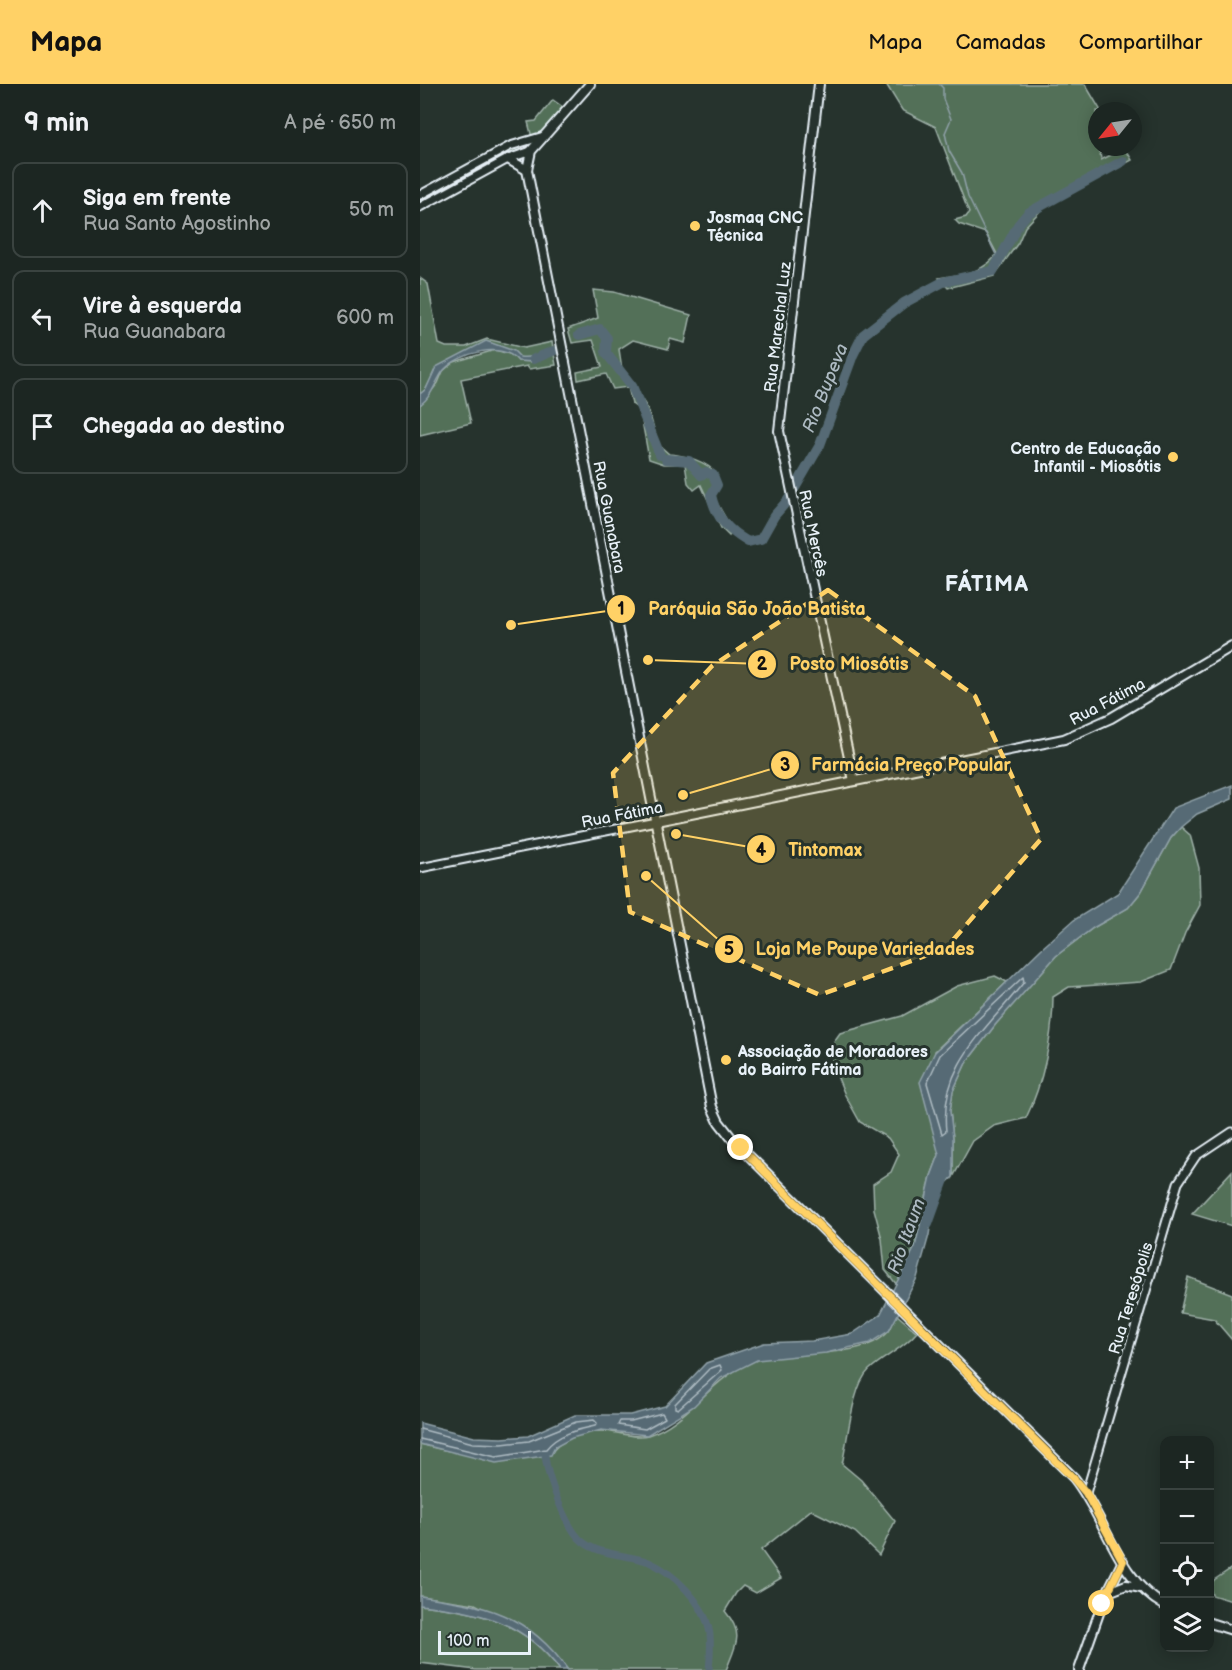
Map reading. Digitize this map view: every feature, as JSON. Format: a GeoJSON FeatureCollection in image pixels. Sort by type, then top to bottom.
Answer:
{"type":"FeatureCollection","features":[{"type":"Feature","properties":{"kind":"main road"},"geometry":{"type":"LineString","coordinates":[[531,151],[590,84]]}},
{"type":"Feature","properties":{"kind":"main road","name":"Rua Marechal Luz"},"geometry":{"type":"LineString","coordinates":[[779,431],[819,84]]}},
{"type":"Feature","properties":{"kind":"main road","name":"Rua Guanabara"},"geometry":{"type":"LineString","coordinates":[[531,151],[527,170],[716,1115],[734,1141],[1066,1469],[1086,1493],[1123,1561],[1141,1588],[1160,1602]]}},
{"type":"Feature","properties":{"kind":"main road"},"geometry":{"type":"LineString","coordinates":[[508,159],[527,170]]}},
{"type":"Feature","properties":{"kind":"main road","name":"Rua Mercês"},"geometry":{"type":"LineString","coordinates":[[779,431],[854,781]]}},
{"type":"Feature","properties":{"kind":"main road","name":"Rua Fátima"},"geometry":{"type":"LineString","coordinates":[[656,821],[1076,735],[1112,718],[1232,646]]}},
{"type":"Feature","properties":{"kind":"main road"},"geometry":{"type":"LineString","coordinates":[[1079,1670],[1106,1593],[1123,1561]]}},
{"type":"Feature","properties":{"kind":"main road"},"geometry":{"type":"LineString","coordinates":[[1106,1593],[1126,1585],[1141,1588]]}},
{"type":"Feature","properties":{"kind":"main road"},"geometry":{"type":"LineString","coordinates":[[1214,1625],[1232,1630]]}},
{"type":"Feature","properties":{"kind":"street"},"geometry":{"type":"LineString","coordinates":[[420,195],[510,146],[548,134]]}},
{"type":"Feature","properties":{"kind":"street"},"geometry":{"type":"LineString","coordinates":[[420,207],[508,159],[531,151]]}},
{"type":"Feature","properties":{"kind":"street","name":"Rua Fátima"},"geometry":{"type":"LineString","coordinates":[[420,868],[656,821]]}},
{"type":"Feature","properties":{"kind":"street","name":"Rua Teresópolis"},"geometry":{"type":"LineString","coordinates":[[1086,1493],[1178,1183],[1196,1156],[1232,1132]]}},
{"type":"Feature","properties":{"kind":"highlighted area"},"geometry":{"type":"Polygon","coordinates":[[[828,590],[975,696],[1041,839],[946,948],[820,995],[630,912],[613,773],[712,666],[828,590]]]}},
{"type":"Feature","properties":{"kind":"green space"},"geometry":{"type":"Polygon","coordinates":[[[886,84],[1085,84],[1096,102],[1088,102],[1088,156],[1101,156],[1101,160],[1109,156],[1130,156],[1132,160],[1043,208],[1025,227],[1018,243],[994,276],[948,288],[939,278],[978,269],[985,266],[997,254],[986,233],[959,224],[955,220],[966,217],[969,213],[936,127],[902,110],[886,84]]]}},
{"type":"Feature","properties":{"kind":"green space"},"geometry":{"type":"Polygon","coordinates":[[[553,100],[564,108],[545,131],[532,138],[528,122],[536,121],[553,100]]]}},
{"type":"Feature","properties":{"kind":"green space"},"geometry":{"type":"Polygon","coordinates":[[[521,145],[520,151],[505,155],[420,204],[420,198],[506,150],[521,145]]]}},
{"type":"Feature","properties":{"kind":"green space"},"geometry":{"type":"Polygon","coordinates":[[[420,278],[428,284],[439,344],[446,347],[466,347],[487,339],[524,348],[552,342],[556,365],[529,369],[527,366],[461,379],[471,423],[420,435],[420,405],[438,383],[443,371],[454,362],[495,350],[510,354],[486,342],[437,367],[426,389],[420,394],[420,278]],[[545,354],[527,358],[513,355],[518,361],[535,362],[545,354]]]}},
{"type":"Feature","properties":{"kind":"green space"},"geometry":{"type":"Polygon","coordinates":[[[593,290],[614,292],[691,315],[685,343],[670,339],[668,349],[633,340],[619,349],[622,369],[648,409],[659,445],[669,454],[702,462],[717,475],[718,484],[714,498],[732,529],[729,536],[721,528],[701,485],[694,490],[688,483],[685,464],[664,464],[649,459],[640,410],[632,404],[628,387],[613,389],[606,374],[578,380],[577,372],[602,367],[593,340],[572,343],[568,329],[598,318],[593,290]]]}},
{"type":"Feature","properties":{"kind":"green space"},"geometry":{"type":"Polygon","coordinates":[[[1181,827],[1190,835],[1199,868],[1200,905],[1185,933],[1171,970],[1141,982],[1069,987],[1053,997],[1046,1059],[1026,1118],[994,1126],[973,1141],[953,1177],[950,1111],[953,1091],[966,1063],[996,1024],[1056,956],[1093,928],[1128,908],[1141,892],[1171,838],[1181,827]]]}},
{"type":"Feature","properties":{"kind":"green space"},"geometry":{"type":"Polygon","coordinates":[[[995,976],[1007,982],[935,1051],[936,1137],[939,1155],[931,1176],[915,1247],[897,1285],[885,1270],[882,1239],[874,1209],[873,1184],[891,1172],[899,1154],[888,1138],[860,1122],[833,1066],[830,1047],[840,1033],[902,1016],[957,986],[995,976]]]}},
{"type":"Feature","properties":{"kind":"green space"},"geometry":{"type":"Polygon","coordinates":[[[1232,1171],[1232,1226],[1192,1214],[1232,1171]]]}},
{"type":"Feature","properties":{"kind":"green space"},"geometry":{"type":"Polygon","coordinates":[[[1188,1277],[1232,1294],[1232,1340],[1214,1319],[1180,1313],[1188,1277]]]}},
{"type":"Feature","properties":{"kind":"green space"},"geometry":{"type":"Polygon","coordinates":[[[896,1314],[917,1332],[869,1370],[863,1378],[851,1414],[842,1464],[861,1480],[895,1521],[879,1555],[855,1532],[811,1510],[761,1550],[781,1578],[756,1593],[743,1586],[725,1611],[737,1633],[736,1646],[726,1670],[568,1670],[541,1640],[475,1604],[420,1596],[420,1444],[468,1454],[501,1457],[534,1456],[550,1455],[566,1440],[588,1432],[648,1435],[675,1421],[726,1376],[741,1367],[770,1357],[826,1353],[862,1347],[878,1340],[889,1331],[896,1314]]]}},
{"type":"Feature","properties":{"kind":"green space"},"geometry":{"type":"Polygon","coordinates":[[[1232,1568],[1232,1601],[1214,1596],[1214,1580],[1232,1568]]]}},
{"type":"Feature","properties":{"kind":"green space"},"geometry":{"type":"Polygon","coordinates":[[[420,1605],[461,1611],[498,1621],[531,1640],[560,1670],[476,1670],[420,1663],[420,1605]]]}},
{"type":"Feature","properties":{"kind":"water"},"geometry":{"type":"Polygon","coordinates":[[[486,341],[514,351],[520,357],[547,354],[535,362],[518,361],[502,352],[470,354],[444,370],[428,397],[420,405],[420,394],[426,389],[436,367],[486,341]]]}},
{"type":"Feature","properties":{"kind":"water"},"geometry":{"type":"Polygon","coordinates":[[[1232,785],[1232,799],[1197,814],[1171,838],[1141,892],[1128,908],[1093,928],[1056,956],[996,1024],[966,1063],[953,1091],[950,1111],[953,1177],[935,1194],[929,1235],[917,1278],[889,1331],[870,1343],[826,1353],[757,1360],[721,1378],[694,1406],[647,1435],[601,1430],[572,1438],[555,1447],[551,1455],[496,1463],[420,1444],[420,1423],[474,1437],[502,1438],[528,1436],[575,1415],[630,1415],[665,1406],[706,1363],[764,1343],[812,1341],[852,1334],[880,1315],[915,1247],[931,1176],[939,1155],[920,1082],[935,1052],[1074,920],[1118,893],[1173,808],[1232,785]]]}},
{"type":"Feature","properties":{"kind":"water"},"geometry":{"type":"Polygon","coordinates":[[[420,1596],[464,1603],[503,1615],[537,1636],[568,1670],[560,1670],[546,1653],[515,1629],[480,1615],[420,1605],[420,1596]]]}},
{"type":"Feature","properties":{"kind":"waterway"},"geometry":{"type":"LineString","coordinates":[[939,84],[943,88],[943,99],[951,119],[945,133],[949,151],[962,173],[968,197],[999,261]]}},
{"type":"Feature","properties":{"kind":"waterway","name":"Rio Bupeva"},"geometry":{"type":"LineString","coordinates":[[666,459],[689,461],[701,475],[706,472],[713,475],[717,485],[711,495],[724,523],[748,542],[761,539],[774,516],[788,500],[820,445],[853,355],[863,335],[904,303],[943,282],[993,271],[1018,225],[1028,213],[1123,161]]}},
{"type":"Feature","properties":{"kind":"waterway","name":"Rio Bupeva"},"geometry":{"type":"LineString","coordinates":[[579,335],[600,329],[607,338],[606,353],[632,386],[660,455]]}},
{"type":"Feature","properties":{"kind":"waterway","name":"Rio Bupeva"},"geometry":{"type":"LineString","coordinates":[[534,359],[553,351]]}},
{"type":"Feature","properties":{"kind":"waterway","name":"Rio Itaum"},"geometry":{"type":"LineString","coordinates":[[928,1224],[946,1174]]}},
{"type":"Feature","properties":{"kind":"waterway"},"geometry":{"type":"LineString","coordinates":[[545,1455],[558,1502],[570,1526],[583,1542],[598,1550],[641,1559],[659,1567],[677,1581],[694,1599],[709,1629],[711,1644],[709,1670]]}},
{"type":"Feature","properties":{"kind":"place","name":"Josmaq CNC Técnica"},"geometry":{"type":"Point","coordinates":[695,226]}},
{"type":"Feature","properties":{"kind":"place","name":"Centro de Educação Infantil - Miosótis"},"geometry":{"type":"Point","coordinates":[1173,457]}},
{"type":"Feature","properties":{"kind":"place","name":"Paróquia São João Batista"},"geometry":{"type":"Point","coordinates":[511,625]}},
{"type":"Feature","properties":{"kind":"place","name":"Posto Miosótis"},"geometry":{"type":"Point","coordinates":[648,660]}},
{"type":"Feature","properties":{"kind":"place","name":"Farmácia Preço Popular"},"geometry":{"type":"Point","coordinates":[683,795]}},
{"type":"Feature","properties":{"kind":"place","name":"Tintomax"},"geometry":{"type":"Point","coordinates":[676,834]}},
{"type":"Feature","properties":{"kind":"place","name":"Loja Me Poupe Variedades"},"geometry":{"type":"Point","coordinates":[646,876]}},
{"type":"Feature","properties":{"kind":"place","name":"Associação de Moradores do Bairro Fátima"},"geometry":{"type":"Point","coordinates":[726,1060]}},
{"type":"Feature","properties":{"kind":"district","name":"FÁTIMA"},"geometry":{"type":"Point","coordinates":[987,583]}},
{"type":"Feature","properties":{"kind":"route"},"geometry":{"type":"LineString","coordinates":[[741,1148],[1066,1469],[1086,1493],[1123,1561],[1102,1604]]}}]}
